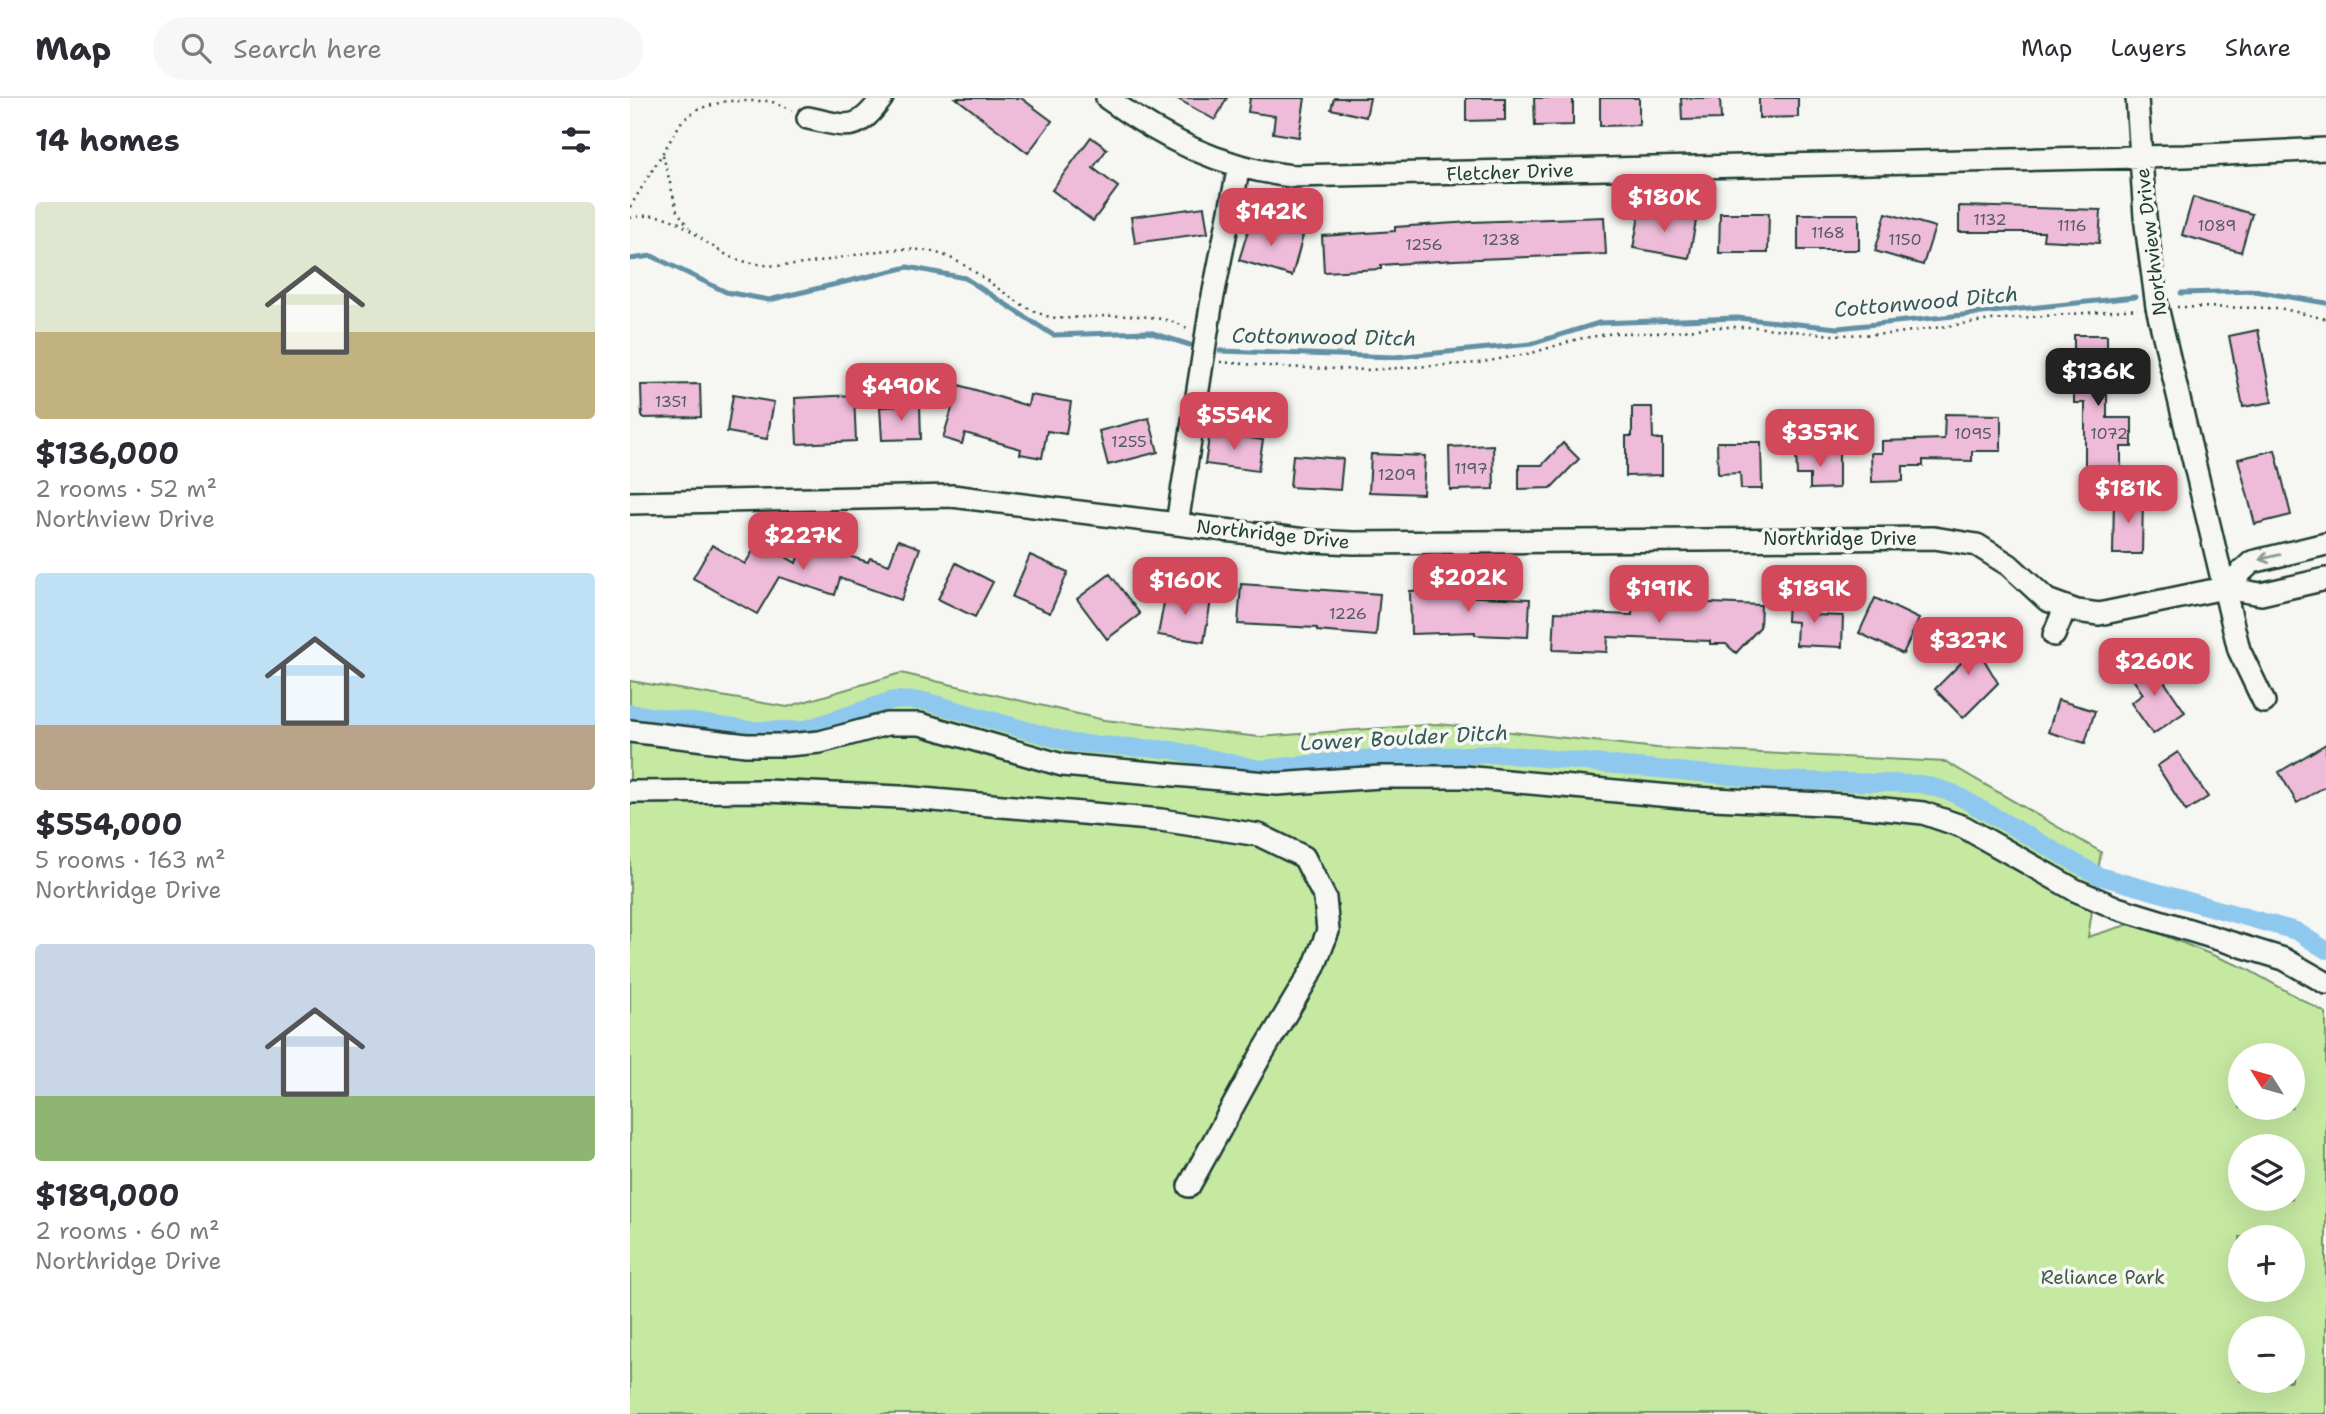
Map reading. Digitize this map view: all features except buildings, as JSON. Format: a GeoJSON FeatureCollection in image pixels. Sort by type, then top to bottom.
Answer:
{"type":"FeatureCollection","features":[{"type":"Feature","properties":{"kind":"street"},"geometry":{"type":"LineString","coordinates":[[808,118],[842,125],[857,124],[869,116],[882,98]]}},
{"type":"Feature","properties":{"kind":"street","name":"Fletcher Drive"},"geometry":{"type":"LineString","coordinates":[[1107,98],[1163,135],[1199,153],[1264,173],[1321,177],[2326,149]]}},
{"type":"Feature","properties":{"kind":"street","name":"Northview Drive"},"geometry":{"type":"LineString","coordinates":[[2137,98],[2147,239],[2157,307],[2239,650],[2264,702]]}},
{"type":"Feature","properties":{"kind":"street"},"geometry":{"type":"LineString","coordinates":[[1177,524],[1208,363],[1202,333],[1239,166]]}},
{"type":"Feature","properties":{"kind":"street","name":"Northridge Drive"},"geometry":{"type":"LineString","coordinates":[[630,503],[952,496],[1313,541],[1960,540],[1994,554],[2036,592],[2064,608],[2107,613],[2224,588],[2261,594],[2326,579]]}},
{"type":"Feature","properties":{"kind":"street"},"geometry":{"type":"LineString","coordinates":[[2224,588],[2252,562],[2326,544]]}},
{"type":"Feature","properties":{"kind":"street"},"geometry":{"type":"LineString","coordinates":[[2054,635],[2064,608]]}},
{"type":"Feature","properties":{"kind":"street"},"geometry":{"type":"LineString","coordinates":[[630,730],[746,745],[787,746],[820,742],[887,724],[920,724],[1062,765],[1276,785],[1464,776],[1692,798],[1845,805],[1923,813],[1964,827],[2075,890],[2117,908],[2284,959],[2326,984]]}},
{"type":"Feature","properties":{"kind":"street"},"geometry":{"type":"LineString","coordinates":[[630,792],[766,791],[900,797],[1161,820],[1259,835],[1304,857],[1325,898],[1328,931],[1314,967],[1260,1057],[1189,1186]]}},
{"type":"Feature","properties":{"kind":"path"},"geometry":{"type":"LineString","coordinates":[[630,207],[682,121],[698,109],[726,101],[770,101],[808,118]]}},
{"type":"Feature","properties":{"kind":"path"},"geometry":{"type":"LineString","coordinates":[[663,153],[677,211],[691,229]]}},
{"type":"Feature","properties":{"kind":"path"},"geometry":{"type":"LineString","coordinates":[[630,218],[654,214],[681,222],[726,254],[744,261],[769,265],[891,251],[940,254],[964,265],[1050,317],[1162,320],[1202,333]]}},
{"type":"Feature","properties":{"kind":"path"},"geometry":{"type":"LineString","coordinates":[[1208,363],[1366,370],[1478,363],[1532,353],[1614,332],[1657,333],[1716,327],[1755,327],[1832,335],[1891,334],[1991,320],[2157,307],[2279,308],[2326,319]]}},
{"type":"Feature","properties":{"kind":"green space","name":"Reliance Park"},"geometry":{"type":"Polygon","coordinates":[[[901,673],[1104,720],[1260,737],[1439,724],[1657,748],[1946,762],[2101,852],[2088,937],[2133,923],[2245,968],[2326,1013],[2326,1414],[630,1414],[630,681],[787,707],[901,673]]]}},
{"type":"Feature","properties":{"kind":"waterway","name":"Cottonwood Ditch"},"geometry":{"type":"LineString","coordinates":[[630,259],[652,256],[726,292],[769,300],[908,267],[965,278],[1053,335],[1149,332],[1190,345]]}},
{"type":"Feature","properties":{"kind":"waterway","name":"Cottonwood Ditch"},"geometry":{"type":"LineString","coordinates":[[2181,293],[2255,291],[2326,303]]}},
{"type":"Feature","properties":{"kind":"waterway","name":"Cottonwood Ditch"},"geometry":{"type":"LineString","coordinates":[[1220,351],[1395,357],[1531,344],[1599,323],[1737,318],[1838,328],[2135,297]]}},
{"type":"Feature","properties":{"kind":"waterway","name":"Lower Boulder Ditch"},"geometry":{"type":"LineString","coordinates":[[630,713],[749,730],[803,730],[893,700],[924,701],[1072,743],[1172,750],[1260,769],[1373,758],[1500,754],[1773,780],[1922,784],[1953,793],[2099,876],[2296,931],[2326,950]]}}]}
